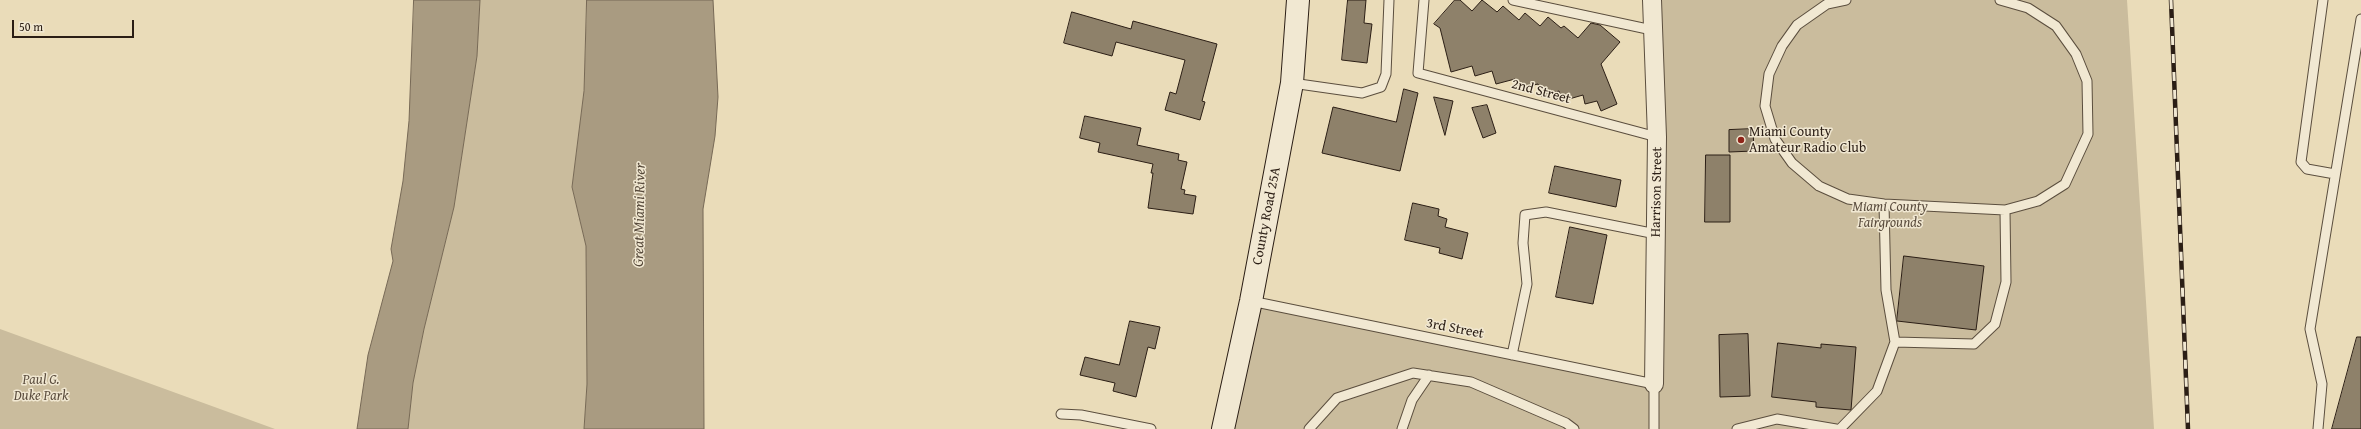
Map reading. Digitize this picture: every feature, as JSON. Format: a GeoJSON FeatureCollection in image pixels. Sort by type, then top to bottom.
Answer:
{"type":"FeatureCollection","features":[{"type":"Feature","properties":{"kind":"main road","name":"County Road 25A"},"geometry":{"type":"LineString","coordinates":[[1223,429],[1251,301],[1292,83],[1298,0]]}},
{"type":"Feature","properties":{"kind":"street","name":"Harrison Street"},"geometry":{"type":"LineString","coordinates":[[1652,0],[1657,137],[1654,384]]}},
{"type":"Feature","properties":{"kind":"lane"},"geometry":{"type":"LineString","coordinates":[[1292,83],[1362,93],[1381,87],[1386,74],[1389,0]]}},
{"type":"Feature","properties":{"kind":"lane","name":"2nd Street"},"geometry":{"type":"LineString","coordinates":[[1424,0],[1418,73],[1657,137]]}},
{"type":"Feature","properties":{"kind":"lane"},"geometry":{"type":"LineString","coordinates":[[1513,0],[1652,30]]}},
{"type":"Feature","properties":{"kind":"lane"},"geometry":{"type":"LineString","coordinates":[[1846,0],[1827,4],[1797,25],[1782,46],[1769,74],[1766,106],[1776,139],[1792,163],[1819,186],[1848,199],[1884,204],[2005,210],[2038,201],[2066,184],[2088,134],[2087,81],[2076,54],[2056,26],[2028,8],[2000,0]]}},
{"type":"Feature","properties":{"kind":"lane"},"geometry":{"type":"LineString","coordinates":[[2322,0],[2301,162],[2307,169],[2336,174]]}},
{"type":"Feature","properties":{"kind":"lane"},"geometry":{"type":"LineString","coordinates":[[2318,429],[2322,384],[2310,329],[2361,19]]}},
{"type":"Feature","properties":{"kind":"lane"},"geometry":{"type":"LineString","coordinates":[[1840,429],[1877,391],[1895,342],[1886,290],[1884,204]]}},
{"type":"Feature","properties":{"kind":"lane"},"geometry":{"type":"LineString","coordinates":[[1895,342],[1974,344],[1995,324],[2006,282],[2005,210]]}},
{"type":"Feature","properties":{"kind":"lane"},"geometry":{"type":"LineString","coordinates":[[1512,355],[1527,284],[1523,243],[1525,215],[1546,212],[1656,234]]}},
{"type":"Feature","properties":{"kind":"lane","name":"3rd Street"},"geometry":{"type":"LineString","coordinates":[[1251,301],[1654,384]]}},
{"type":"Feature","properties":{"kind":"lane"},"geometry":{"type":"LineString","coordinates":[[1308,429],[1337,398],[1413,373],[1471,382],[1566,422],[1574,429]]}},
{"type":"Feature","properties":{"kind":"lane"},"geometry":{"type":"LineString","coordinates":[[1402,429],[1412,400],[1429,375]]}},
{"type":"Feature","properties":{"kind":"lane"},"geometry":{"type":"LineString","coordinates":[[1654,384],[1654,429]]}},
{"type":"Feature","properties":{"kind":"lane"},"geometry":{"type":"LineString","coordinates":[[1061,414],[1081,415],[1150,429]]}},
{"type":"Feature","properties":{"kind":"lane"},"geometry":{"type":"LineString","coordinates":[[1737,429],[1777,418],[1836,429]]}},
{"type":"Feature","properties":{"kind":"green space"},"geometry":{"type":"Polygon","coordinates":[[[480,0],[587,0],[584,91],[572,187],[586,246],[587,384],[584,429],[408,429],[413,383],[424,329],[454,207],[477,56],[480,0]]]}},
{"type":"Feature","properties":{"kind":"green space","name":"Miami County Fairgrounds"},"geometry":{"type":"Polygon","coordinates":[[[1652,0],[2127,0],[2154,429],[1223,429],[1251,301],[1654,384],[1652,0]]]}},
{"type":"Feature","properties":{"kind":"green space","name":"Paul G. Duke Park"},"geometry":{"type":"Polygon","coordinates":[[[0,329],[275,429],[0,429],[0,329]]]}},
{"type":"Feature","properties":{"kind":"water"},"geometry":{"type":"Polygon","coordinates":[[[414,0],[480,0],[477,56],[454,207],[424,329],[413,383],[408,429],[357,429],[368,355],[393,261],[391,249],[403,181],[409,121],[414,0]]]}},
{"type":"Feature","properties":{"kind":"water","name":"Great Miami River"},"geometry":{"type":"Polygon","coordinates":[[[587,0],[713,0],[718,97],[715,136],[703,209],[704,429],[584,429],[587,384],[586,246],[572,187],[584,91],[587,0]]]}},
{"type":"Feature","properties":{"kind":"building"},"geometry":{"type":"Polygon","coordinates":[[[1348,0],[1366,0],[1364,23],[1372,24],[1367,63],[1342,60],[1348,0]]]}},
{"type":"Feature","properties":{"kind":"building"},"geometry":{"type":"Polygon","coordinates":[[[1455,0],[1460,0],[1472,11],[1482,0],[1497,12],[1503,6],[1519,20],[1525,13],[1540,26],[1548,17],[1561,28],[1564,26],[1578,38],[1591,23],[1600,25],[1620,42],[1601,64],[1617,104],[1601,111],[1597,101],[1585,104],[1583,95],[1562,101],[1559,91],[1541,96],[1538,84],[1517,89],[1515,79],[1496,84],[1492,71],[1475,76],[1472,66],[1451,72],[1440,28],[1434,24],[1455,0]]]}},
{"type":"Feature","properties":{"kind":"building"},"geometry":{"type":"Polygon","coordinates":[[[1072,12],[1131,29],[1133,21],[1217,44],[1202,101],[1205,102],[1200,120],[1165,110],[1170,92],[1176,94],[1185,60],[1116,42],[1112,56],[1064,43],[1072,12]]]}},
{"type":"Feature","properties":{"kind":"building"},"geometry":{"type":"Polygon","coordinates":[[[1404,89],[1418,93],[1400,171],[1322,153],[1333,107],[1396,122],[1404,89]]]}},
{"type":"Feature","properties":{"kind":"building"},"geometry":{"type":"Polygon","coordinates":[[[1434,97],[1453,101],[1445,135],[1434,97]]]}},
{"type":"Feature","properties":{"kind":"building"},"geometry":{"type":"Polygon","coordinates":[[[1487,105],[1496,133],[1483,138],[1472,108],[1487,105]]]}},
{"type":"Feature","properties":{"kind":"building"},"geometry":{"type":"Polygon","coordinates":[[[1085,116],[1141,128],[1137,145],[1179,154],[1178,160],[1187,162],[1181,189],[1185,190],[1184,194],[1196,196],[1193,214],[1148,208],[1153,164],[1098,152],[1100,143],[1080,138],[1085,116]]]}},
{"type":"Feature","properties":{"kind":"building","name":"Miami County Amateur Radio Club"},"geometry":{"type":"Polygon","coordinates":[[[1753,129],[1754,151],[1729,152],[1729,130],[1753,129]]]}},
{"type":"Feature","properties":{"kind":"building"},"geometry":{"type":"Polygon","coordinates":[[[1706,155],[1730,155],[1730,222],[1705,222],[1706,155]]]}},
{"type":"Feature","properties":{"kind":"building"},"geometry":{"type":"Polygon","coordinates":[[[1555,166],[1621,180],[1616,207],[1549,193],[1555,166]]]}},
{"type":"Feature","properties":{"kind":"building"},"geometry":{"type":"Polygon","coordinates":[[[1413,203],[1439,209],[1438,216],[1447,219],[1445,227],[1468,233],[1462,259],[1439,253],[1440,248],[1405,240],[1413,203]]]}},
{"type":"Feature","properties":{"kind":"building"},"geometry":{"type":"Polygon","coordinates":[[[1570,227],[1607,235],[1593,304],[1556,297],[1570,227]]]}},
{"type":"Feature","properties":{"kind":"building"},"geometry":{"type":"Polygon","coordinates":[[[1904,256],[1984,266],[1976,330],[1897,321],[1904,256]]]}},
{"type":"Feature","properties":{"kind":"building"},"geometry":{"type":"Polygon","coordinates":[[[1130,321],[1160,327],[1155,349],[1148,347],[1136,397],[1113,391],[1115,383],[1080,375],[1085,357],[1119,365],[1130,321]]]}},
{"type":"Feature","properties":{"kind":"building"},"geometry":{"type":"Polygon","coordinates":[[[1748,334],[1750,396],[1720,397],[1719,335],[1748,334]]]}},
{"type":"Feature","properties":{"kind":"building"},"geometry":{"type":"Polygon","coordinates":[[[2357,337],[2361,337],[2361,429],[2332,429],[2357,337]]]}},
{"type":"Feature","properties":{"kind":"building"},"geometry":{"type":"Polygon","coordinates":[[[1778,343],[1821,348],[1821,344],[1856,347],[1851,410],[1816,407],[1816,402],[1772,397],[1778,343]]]}},
{"type":"Feature","properties":{"kind":"railway"},"geometry":{"type":"LineString","coordinates":[[2171,0],[2188,429]]}},
{"type":"Feature","properties":{"kind":"place","name":"Miami County Amateur Radio Club"},"geometry":{"type":"Point","coordinates":[1741,140]}}]}
